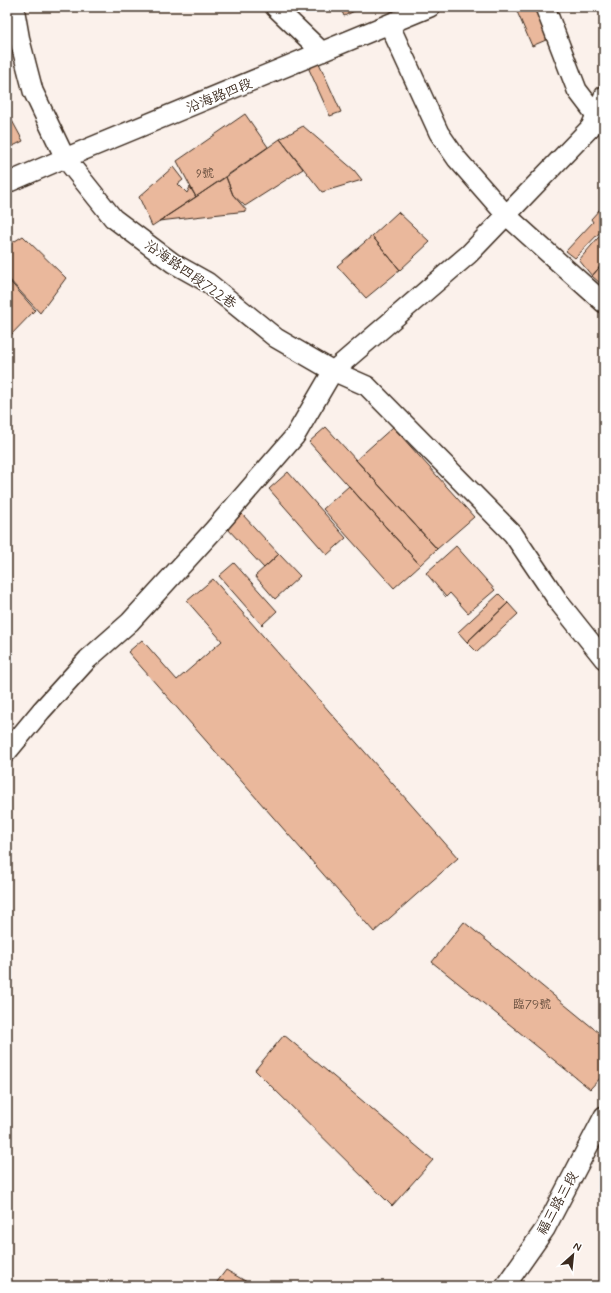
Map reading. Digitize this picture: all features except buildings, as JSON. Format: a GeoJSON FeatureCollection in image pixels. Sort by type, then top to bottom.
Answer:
{"type":"FeatureCollection","features":[{"type":"Feature","properties":{"kind":"street","name":"沿海路四段722巷"},"geometry":{"type":"LineString","coordinates":[[14,7],[20,41],[33,91],[65,158],[113,218],[173,263],[207,282],[276,338],[333,371],[367,386],[514,534],[561,605],[604,659]]}},
{"type":"Feature","properties":{"kind":"street"},"geometry":{"type":"LineString","coordinates":[[275,7],[322,52]]}},
{"type":"Feature","properties":{"kind":"street","name":"沿海路四段"},"geometry":{"type":"LineString","coordinates":[[7,183],[430,7]]}},
{"type":"Feature","properties":{"kind":"street"},"geometry":{"type":"LineString","coordinates":[[546,7],[577,90],[597,126]]}},
{"type":"Feature","properties":{"kind":"street"},"geometry":{"type":"LineString","coordinates":[[389,24],[439,133],[457,159],[506,215],[604,303]]}},
{"type":"Feature","properties":{"kind":"street"},"geometry":{"type":"LineString","coordinates":[[7,752],[41,711],[88,659],[130,622],[212,532],[290,442],[333,371],[469,254],[506,215],[597,126],[604,96]]}},
{"type":"Feature","properties":{"kind":"street","name":"福三路三段"},"geometry":{"type":"LineString","coordinates":[[505,1286],[545,1229],[604,1116]]}}]}
